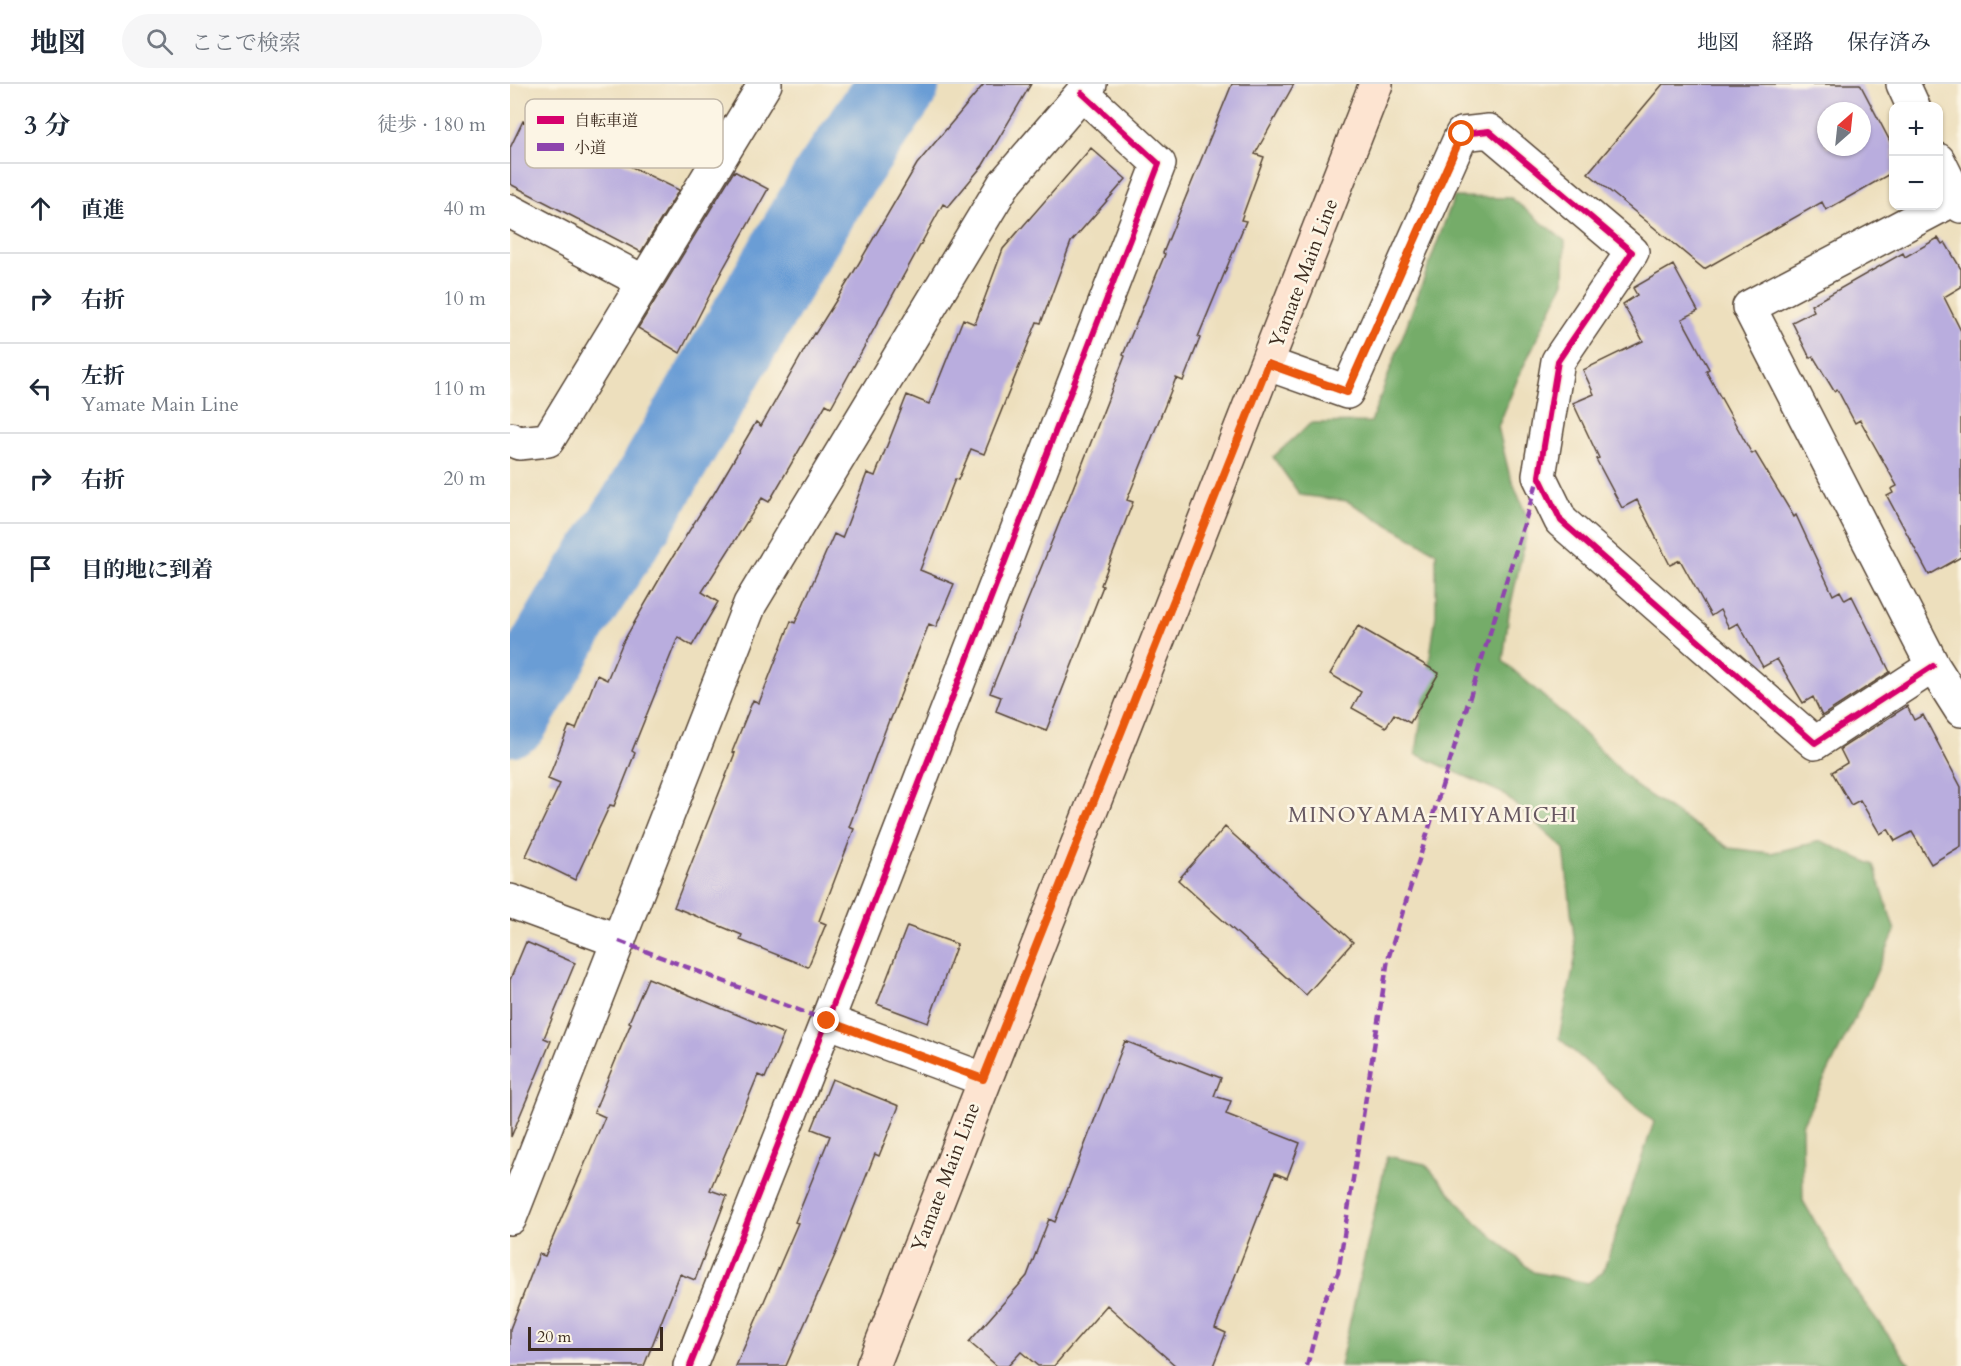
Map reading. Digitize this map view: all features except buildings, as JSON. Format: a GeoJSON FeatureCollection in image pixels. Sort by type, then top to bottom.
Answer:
{"type":"FeatureCollection","features":[{"type":"Feature","properties":{"kind":"main road","name":"Yamate Main Line"},"geometry":{"type":"LineString","coordinates":[[873,1366],[983,1079],[1268,364],[1376,84]]}},
{"type":"Feature","properties":{"kind":"street"},"geometry":{"type":"LineString","coordinates":[[723,153],[765,84]]}},
{"type":"Feature","properties":{"kind":"street"},"geometry":{"type":"LineString","coordinates":[[1903,84],[1911,102]]}},
{"type":"Feature","properties":{"kind":"street"},"geometry":{"type":"LineString","coordinates":[[510,1218],[750,604],[1004,184],[1086,88],[1159,164],[827,1021],[690,1366]]}},
{"type":"Feature","properties":{"kind":"street"},"geometry":{"type":"LineString","coordinates":[[1268,364],[1347,392],[1462,134],[1490,131],[1632,252],[1558,361],[1539,476],[1561,521],[1815,743],[1934,666]]}},
{"type":"Feature","properties":{"kind":"street"},"geometry":{"type":"LineString","coordinates":[[510,439],[519,443],[548,440],[714,168]]}},
{"type":"Feature","properties":{"kind":"street"},"geometry":{"type":"LineString","coordinates":[[1943,170],[1959,202],[1749,307],[1934,666],[1961,710]]}},
{"type":"Feature","properties":{"kind":"street"},"geometry":{"type":"LineString","coordinates":[[510,211],[644,282]]}},
{"type":"Feature","properties":{"kind":"street"},"geometry":{"type":"LineString","coordinates":[[510,901],[619,941]]}},
{"type":"Feature","properties":{"kind":"street"},"geometry":{"type":"LineString","coordinates":[[827,1021],[983,1079]]}},
{"type":"Feature","properties":{"kind":"green space"},"geometry":{"type":"Polygon","coordinates":[[[1454,197],[1511,198],[1565,241],[1564,282],[1518,378],[1498,427],[1509,473],[1529,522],[1509,613],[1503,661],[1568,718],[1638,788],[1729,848],[1771,853],[1821,841],[1874,865],[1895,931],[1802,1125],[1803,1201],[1854,1289],[1911,1366],[1340,1366],[1387,1156],[1425,1164],[1476,1222],[1533,1272],[1588,1283],[1603,1272],[1654,1122],[1559,1038],[1576,955],[1564,848],[1502,793],[1416,754],[1436,615],[1436,552],[1347,501],[1300,495],[1273,457],[1311,423],[1371,422],[1454,197]]]}},
{"type":"Feature","properties":{"kind":"waterway"},"geometry":{"type":"LineString","coordinates":[[510,716],[573,610],[635,515],[832,181],[899,84]]}},
{"type":"Feature","properties":{"kind":"marked path"},"geometry":{"type":"LineString","coordinates":[[1307,1366],[1324,1300],[1338,1273],[1388,959],[1539,476]]}},
{"type":"Feature","properties":{"kind":"marked path"},"geometry":{"type":"LineString","coordinates":[[619,941],[827,1021]]}},
{"type":"Feature","properties":{"kind":"cycle path"},"geometry":{"type":"LineString","coordinates":[[690,1366],[827,1021],[1159,164],[1082,93]]}},
{"type":"Feature","properties":{"kind":"cycle path"},"geometry":{"type":"LineString","coordinates":[[1268,364],[1347,392],[1462,134],[1489,131],[1632,252],[1558,361],[1539,476],[1561,521],[1815,743],[1933,666]]}},
{"type":"Feature","properties":{"kind":"district","name":"MINOYAMA-MIYAMICHI"},"geometry":{"type":"Point","coordinates":[1433,815]}},
{"type":"Feature","properties":{"kind":"route"},"geometry":{"type":"LineString","coordinates":[[827,1021],[983,1079],[1268,364],[1347,392],[1462,134]]}}]}
